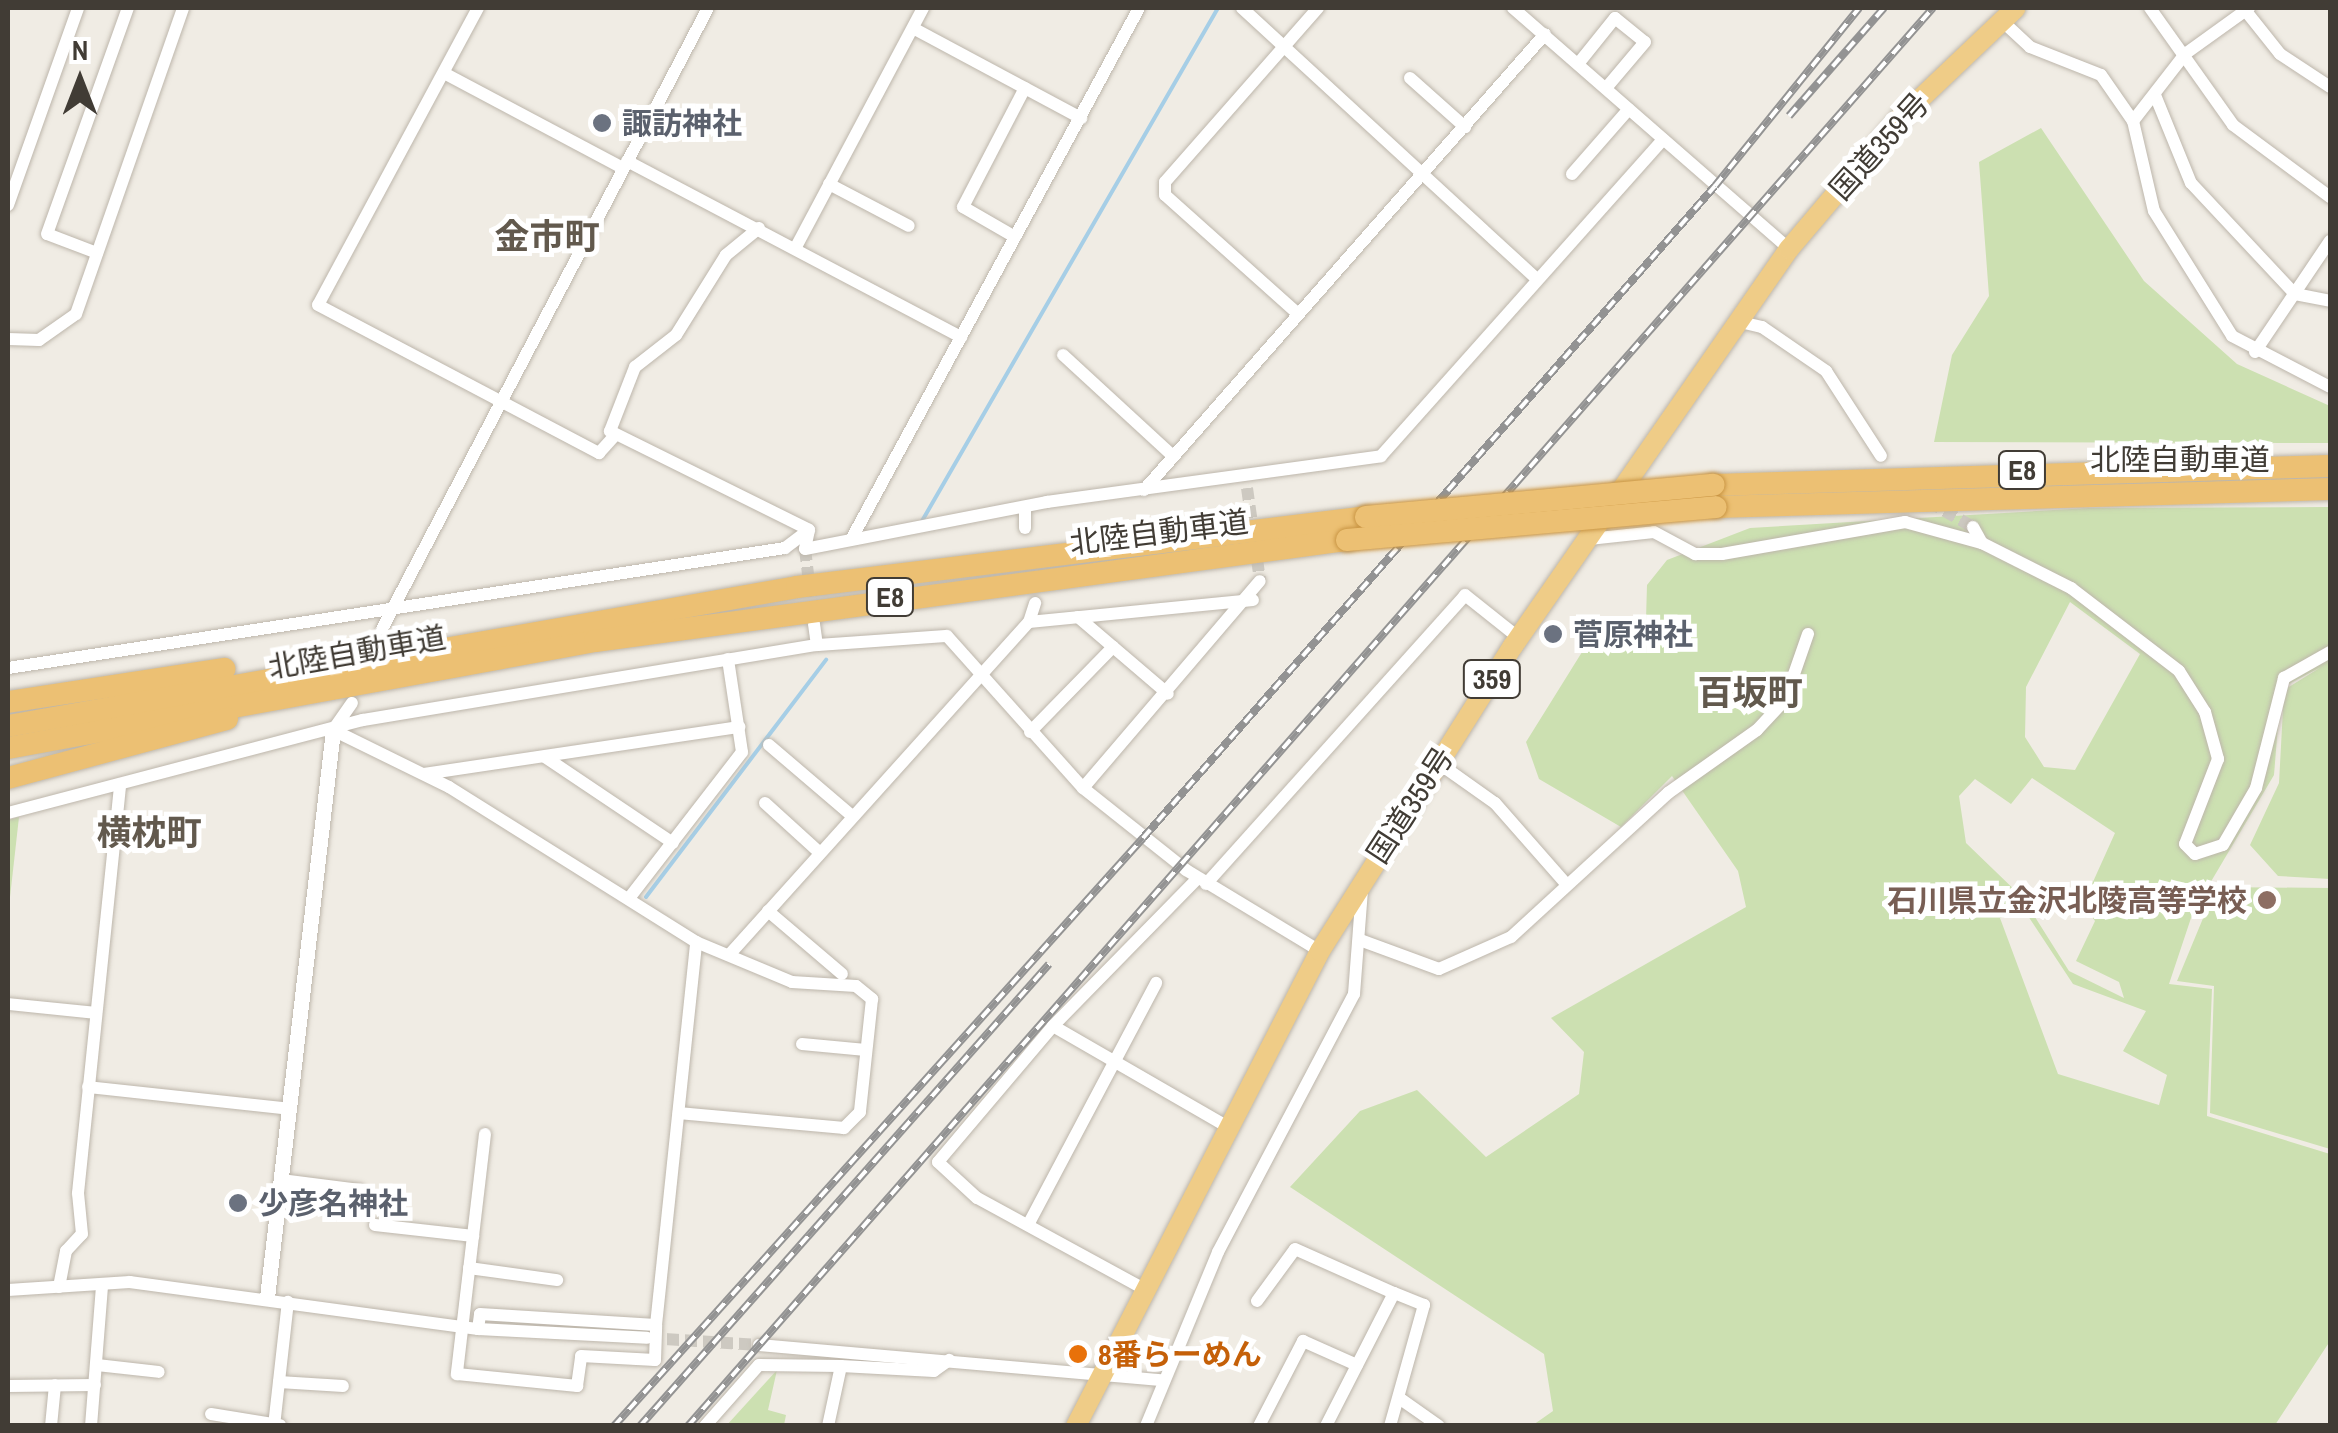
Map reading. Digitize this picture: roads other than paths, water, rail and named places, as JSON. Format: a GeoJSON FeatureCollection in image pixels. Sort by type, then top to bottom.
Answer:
{"type":"FeatureCollection","features":[{"type":"Feature","properties":{"kind":"highway","name":"国道359号"},"geometry":{"type":"LineString","coordinates":[[1076,1426],[1320,951],[1362,877],[1519,638],[1789,249],[2008,13]]}},
{"type":"Feature","properties":{"kind":"highway","name":"北陸自動車道"},"geometry":{"type":"LineString","coordinates":[[8,726],[589,619],[1366,516],[2330,466]]}},
{"type":"Feature","properties":{"kind":"highway","name":"北陸自動車道"},"geometry":{"type":"LineString","coordinates":[[8,748],[434,667],[897,596],[1715,496],[2330,489]]}},
{"type":"Feature","properties":{"kind":"highway"},"geometry":{"type":"LineString","coordinates":[[8,702],[589,619]]}},
{"type":"Feature","properties":{"kind":"highway"},"geometry":{"type":"LineString","coordinates":[[8,778],[434,667]]}},
{"type":"Feature","properties":{"kind":"street"},"geometry":{"type":"LineString","coordinates":[[8,205],[78,8]]}},
{"type":"Feature","properties":{"kind":"street"},"geometry":{"type":"LineString","coordinates":[[98,252],[46,234],[128,8]]}},
{"type":"Feature","properties":{"kind":"street"},"geometry":{"type":"LineString","coordinates":[[8,338],[39,340],[76,314],[183,8]]}},
{"type":"Feature","properties":{"kind":"street"},"geometry":{"type":"LineString","coordinates":[[478,8],[318,305],[599,453],[615,435],[635,367],[676,335],[726,255],[759,228]]}},
{"type":"Feature","properties":{"kind":"street"},"geometry":{"type":"LineString","coordinates":[[382,629],[389,608],[708,8]]}},
{"type":"Feature","properties":{"kind":"street"},"geometry":{"type":"LineString","coordinates":[[796,247],[923,8]]}},
{"type":"Feature","properties":{"kind":"street"},"geometry":{"type":"LineString","coordinates":[[852,538],[1139,8]]}},
{"type":"Feature","properties":{"kind":"street"},"geometry":{"type":"LineString","coordinates":[[1242,8],[1420,178],[1536,279]]}},
{"type":"Feature","properties":{"kind":"street"},"geometry":{"type":"LineString","coordinates":[[1297,313],[1165,195],[1165,182],[1318,8]]}},
{"type":"Feature","properties":{"kind":"street"},"geometry":{"type":"LineString","coordinates":[[1512,8],[1789,249]]}},
{"type":"Feature","properties":{"kind":"street"},"geometry":{"type":"LineString","coordinates":[[2150,8],[2233,125],[2330,197]]}},
{"type":"Feature","properties":{"kind":"street"},"geometry":{"type":"LineString","coordinates":[[2133,121],[2184,54],[2247,9],[2280,54],[2330,87]]}},
{"type":"Feature","properties":{"kind":"street"},"geometry":{"type":"LineString","coordinates":[[2008,13],[2030,47],[2088,62],[2133,121],[2154,211],[2232,336],[2255,352],[2330,387]]}},
{"type":"Feature","properties":{"kind":"street"},"geometry":{"type":"LineString","coordinates":[[1578,64],[1614,18],[1645,42],[1606,88]]}},
{"type":"Feature","properties":{"kind":"street"},"geometry":{"type":"LineString","coordinates":[[912,28],[1081,118]]}},
{"type":"Feature","properties":{"kind":"street"},"geometry":{"type":"LineString","coordinates":[[1144,490],[1545,34]]}},
{"type":"Feature","properties":{"kind":"street"},"geometry":{"type":"LineString","coordinates":[[444,72],[625,165],[759,228],[961,336]]}},
{"type":"Feature","properties":{"kind":"street"},"geometry":{"type":"LineString","coordinates":[[1410,78],[1465,126]]}},
{"type":"Feature","properties":{"kind":"street"},"geometry":{"type":"LineString","coordinates":[[1016,237],[963,207],[1025,88]]}},
{"type":"Feature","properties":{"kind":"street"},"geometry":{"type":"LineString","coordinates":[[2155,95],[2190,184],[2295,294],[2330,301]]}},
{"type":"Feature","properties":{"kind":"street"},"geometry":{"type":"LineString","coordinates":[[1572,174],[1629,108]]}},
{"type":"Feature","properties":{"kind":"street"},"geometry":{"type":"LineString","coordinates":[[809,530],[804,549],[1144,490],[1246,482],[1381,456],[1663,139]]}},
{"type":"Feature","properties":{"kind":"street"},"geometry":{"type":"LineString","coordinates":[[829,184],[909,226]]}},
{"type":"Feature","properties":{"kind":"street"},"geometry":{"type":"LineString","coordinates":[[2255,352],[2330,240]]}},
{"type":"Feature","properties":{"kind":"street"},"geometry":{"type":"LineString","coordinates":[[1736,321],[1762,327],[1826,371],[1881,456]]}},
{"type":"Feature","properties":{"kind":"street"},"geometry":{"type":"LineString","coordinates":[[1062,355],[1173,456]]}},
{"type":"Feature","properties":{"kind":"street"},"geometry":{"type":"LineString","coordinates":[[615,435],[809,530]]}},
{"type":"Feature","properties":{"kind":"street"},"geometry":{"type":"LineString","coordinates":[[1025,510],[1025,528]]}},
{"type":"Feature","properties":{"kind":"street"},"geometry":{"type":"LineString","coordinates":[[1589,538],[1654,532],[1695,554],[1722,554],[1905,522],[1982,543],[2071,588],[2179,671],[2218,759],[2185,844],[2195,854],[2223,846],[2256,788],[2284,678],[2330,652]]}},
{"type":"Feature","properties":{"kind":"street"},"geometry":{"type":"LineString","coordinates":[[1973,527],[1982,543]]}},
{"type":"Feature","properties":{"kind":"street"},"geometry":{"type":"LineString","coordinates":[[8,668],[786,548],[809,530]]}},
{"type":"Feature","properties":{"kind":"street"},"geometry":{"type":"LineString","coordinates":[[1083,788],[1253,600],[1260,581]]}},
{"type":"Feature","properties":{"kind":"street"},"geometry":{"type":"LineString","coordinates":[[1146,1290],[976,1198],[938,1162],[1053,1026],[1202,881],[1465,595],[1519,638]]}},
{"type":"Feature","properties":{"kind":"street"},"geometry":{"type":"LineString","coordinates":[[1029,622],[1253,600]]}},
{"type":"Feature","properties":{"kind":"street"},"geometry":{"type":"LineString","coordinates":[[729,955],[976,670],[1029,622],[1035,603]]}},
{"type":"Feature","properties":{"kind":"street"},"geometry":{"type":"LineString","coordinates":[[1078,617],[1168,694]]}},
{"type":"Feature","properties":{"kind":"street"},"geometry":{"type":"LineString","coordinates":[[814,624],[817,645]]}},
{"type":"Feature","properties":{"kind":"street"},"geometry":{"type":"LineString","coordinates":[[1360,940],[1439,970],[1471,962],[1567,885],[1668,793],[1757,730],[1785,700],[1808,634]]}},
{"type":"Feature","properties":{"kind":"street"},"geometry":{"type":"LineString","coordinates":[[8,813],[334,730],[817,645],[947,636],[1083,788],[1202,881],[1320,951]]}},
{"type":"Feature","properties":{"kind":"street"},"geometry":{"type":"LineString","coordinates":[[1030,732],[1112,646]]}},
{"type":"Feature","properties":{"kind":"street"},"geometry":{"type":"LineString","coordinates":[[630,898],[742,752],[728,659]]}},
{"type":"Feature","properties":{"kind":"street"},"geometry":{"type":"LineString","coordinates":[[266,1297],[334,730],[352,704]]}},
{"type":"Feature","properties":{"kind":"street"},"geometry":{"type":"LineString","coordinates":[[422,774],[740,726]]}},
{"type":"Feature","properties":{"kind":"street"},"geometry":{"type":"LineString","coordinates":[[334,730],[422,774],[630,898],[696,942],[792,982],[856,986],[872,1000],[860,1112],[844,1128],[679,1113]]}},
{"type":"Feature","properties":{"kind":"street"},"geometry":{"type":"LineString","coordinates":[[769,745],[852,816]]}},
{"type":"Feature","properties":{"kind":"street"},"geometry":{"type":"LineString","coordinates":[[545,758],[674,843]]}},
{"type":"Feature","properties":{"kind":"street"},"geometry":{"type":"LineString","coordinates":[[1438,762],[1496,803],[1567,885]]}},
{"type":"Feature","properties":{"kind":"street"},"geometry":{"type":"LineString","coordinates":[[60,1288],[66,1251],[82,1234],[88,1087],[120,784]]}},
{"type":"Feature","properties":{"kind":"street"},"geometry":{"type":"LineString","coordinates":[[764,802],[820,853]]}},
{"type":"Feature","properties":{"kind":"street"},"geometry":{"type":"LineString","coordinates":[[1146,1426],[1244,1200],[1332,1047],[1354,994],[1362,877]]}},
{"type":"Feature","properties":{"kind":"street"},"geometry":{"type":"LineString","coordinates":[[768,911],[842,974]]}},
{"type":"Feature","properties":{"kind":"street"},"geometry":{"type":"LineString","coordinates":[[485,1134],[457,1374],[576,1386],[581,1356],[655,1360],[696,942]]}},
{"type":"Feature","properties":{"kind":"street"},"geometry":{"type":"LineString","coordinates":[[1028,1226],[1156,982]]}},
{"type":"Feature","properties":{"kind":"street"},"geometry":{"type":"LineString","coordinates":[[8,1004],[96,1014]]}},
{"type":"Feature","properties":{"kind":"street"},"geometry":{"type":"LineString","coordinates":[[1053,1026],[1230,1128]]}},
{"type":"Feature","properties":{"kind":"street"},"geometry":{"type":"LineString","coordinates":[[802,1044],[866,1050]]}},
{"type":"Feature","properties":{"kind":"street"},"geometry":{"type":"LineString","coordinates":[[88,1087],[290,1109]]}},
{"type":"Feature","properties":{"kind":"street"},"geometry":{"type":"LineString","coordinates":[[281,1180],[359,1190]]}},
{"type":"Feature","properties":{"kind":"street"},"geometry":{"type":"LineString","coordinates":[[376,1226],[473,1236]]}},
{"type":"Feature","properties":{"kind":"street"},"geometry":{"type":"LineString","coordinates":[[1257,1301],[1294,1250],[1424,1304],[1402,1400],[1390,1426]]}},
{"type":"Feature","properties":{"kind":"street"},"geometry":{"type":"LineString","coordinates":[[469,1268],[557,1280]]}},
{"type":"Feature","properties":{"kind":"street"},"geometry":{"type":"LineString","coordinates":[[90,1426],[102,1286]]}},
{"type":"Feature","properties":{"kind":"street"},"geometry":{"type":"LineString","coordinates":[[8,1290],[102,1286],[266,1297],[462,1327],[647,1338]]}},
{"type":"Feature","properties":{"kind":"street"},"geometry":{"type":"LineString","coordinates":[[1326,1426],[1394,1293]]}},
{"type":"Feature","properties":{"kind":"street"},"geometry":{"type":"LineString","coordinates":[[274,1425],[288,1302]]}},
{"type":"Feature","properties":{"kind":"street"},"geometry":{"type":"LineString","coordinates":[[478,1328],[480,1314],[656,1325]]}},
{"type":"Feature","properties":{"kind":"street"},"geometry":{"type":"LineString","coordinates":[[1258,1426],[1303,1341],[1357,1364]]}},
{"type":"Feature","properties":{"kind":"street"},"geometry":{"type":"LineString","coordinates":[[759,1345],[1163,1380]]}},
{"type":"Feature","properties":{"kind":"street"},"geometry":{"type":"LineString","coordinates":[[705,1426],[759,1364],[934,1371],[949,1360]]}},
{"type":"Feature","properties":{"kind":"street"},"geometry":{"type":"LineString","coordinates":[[98,1365],[159,1372]]}},
{"type":"Feature","properties":{"kind":"street"},"geometry":{"type":"LineString","coordinates":[[828,1426],[841,1366]]}},
{"type":"Feature","properties":{"kind":"street"},"geometry":{"type":"LineString","coordinates":[[279,1382],[343,1386]]}},
{"type":"Feature","properties":{"kind":"street"},"geometry":{"type":"LineString","coordinates":[[51,1426],[55,1385]]}},
{"type":"Feature","properties":{"kind":"street"},"geometry":{"type":"LineString","coordinates":[[8,1386],[95,1385]]}},
{"type":"Feature","properties":{"kind":"street"},"geometry":{"type":"LineString","coordinates":[[1402,1400],[1439,1426]]}},
{"type":"Feature","properties":{"kind":"street"},"geometry":{"type":"LineString","coordinates":[[210,1414],[283,1426]]}},
{"type":"Feature","properties":{"kind":"waterway"},"geometry":{"type":"LineString","coordinates":[[922,521],[1218,8]]}},
{"type":"Feature","properties":{"kind":"waterway"},"geometry":{"type":"LineString","coordinates":[[646,897],[826,660]]}},
{"type":"Feature","properties":{"kind":"tunnel"},"geometry":{"type":"LineString","coordinates":[[1247,488],[1260,581]]}},
{"type":"Feature","properties":{"kind":"tunnel"},"geometry":{"type":"LineString","coordinates":[[1929,502],[1973,527]]}},
{"type":"Feature","properties":{"kind":"tunnel"},"geometry":{"type":"LineString","coordinates":[[805,549],[813,616]]}},
{"type":"Feature","properties":{"kind":"tunnel"},"geometry":{"type":"LineString","coordinates":[[368,664],[382,629]]}},
{"type":"Feature","properties":{"kind":"tunnel"},"geometry":{"type":"LineString","coordinates":[[649,1338],[759,1345]]}},
{"type":"Feature","properties":{"kind":"railway"},"geometry":{"type":"LineString","coordinates":[[614,1426],[1143,838],[1715,186],[1859,8]]}},
{"type":"Feature","properties":{"kind":"railway"},"geometry":{"type":"LineString","coordinates":[[1789,116],[1884,8]]}},
{"type":"Feature","properties":{"kind":"railway"},"geometry":{"type":"LineString","coordinates":[[688,1426],[1933,8]]}},
{"type":"Feature","properties":{"kind":"railway"},"geometry":{"type":"LineString","coordinates":[[640,1426],[1049,964]]}},
{"type":"Feature","properties":{"kind":"place","name":"諏訪神社"},"geometry":{"type":"Point","coordinates":[602,123]}},
{"type":"Feature","properties":{"kind":"place","name":"菅原神社"},"geometry":{"type":"Point","coordinates":[1553,634]}},
{"type":"Feature","properties":{"kind":"place","name":"石川県立金沢北陵高等学校"},"geometry":{"type":"Point","coordinates":[2267,900]}},
{"type":"Feature","properties":{"kind":"place","name":"少彦名神社"},"geometry":{"type":"Point","coordinates":[238,1203]}},
{"type":"Feature","properties":{"kind":"place","name":"8番らーめん"},"geometry":{"type":"Point","coordinates":[1078,1354]}},
{"type":"Feature","properties":{"kind":"district","name":"金市町"},"geometry":{"type":"Point","coordinates":[547,237]}},
{"type":"Feature","properties":{"kind":"district","name":"百坂町"},"geometry":{"type":"Point","coordinates":[1750,693]}},
{"type":"Feature","properties":{"kind":"district","name":"横枕町"},"geometry":{"type":"Point","coordinates":[149,833]}}]}
